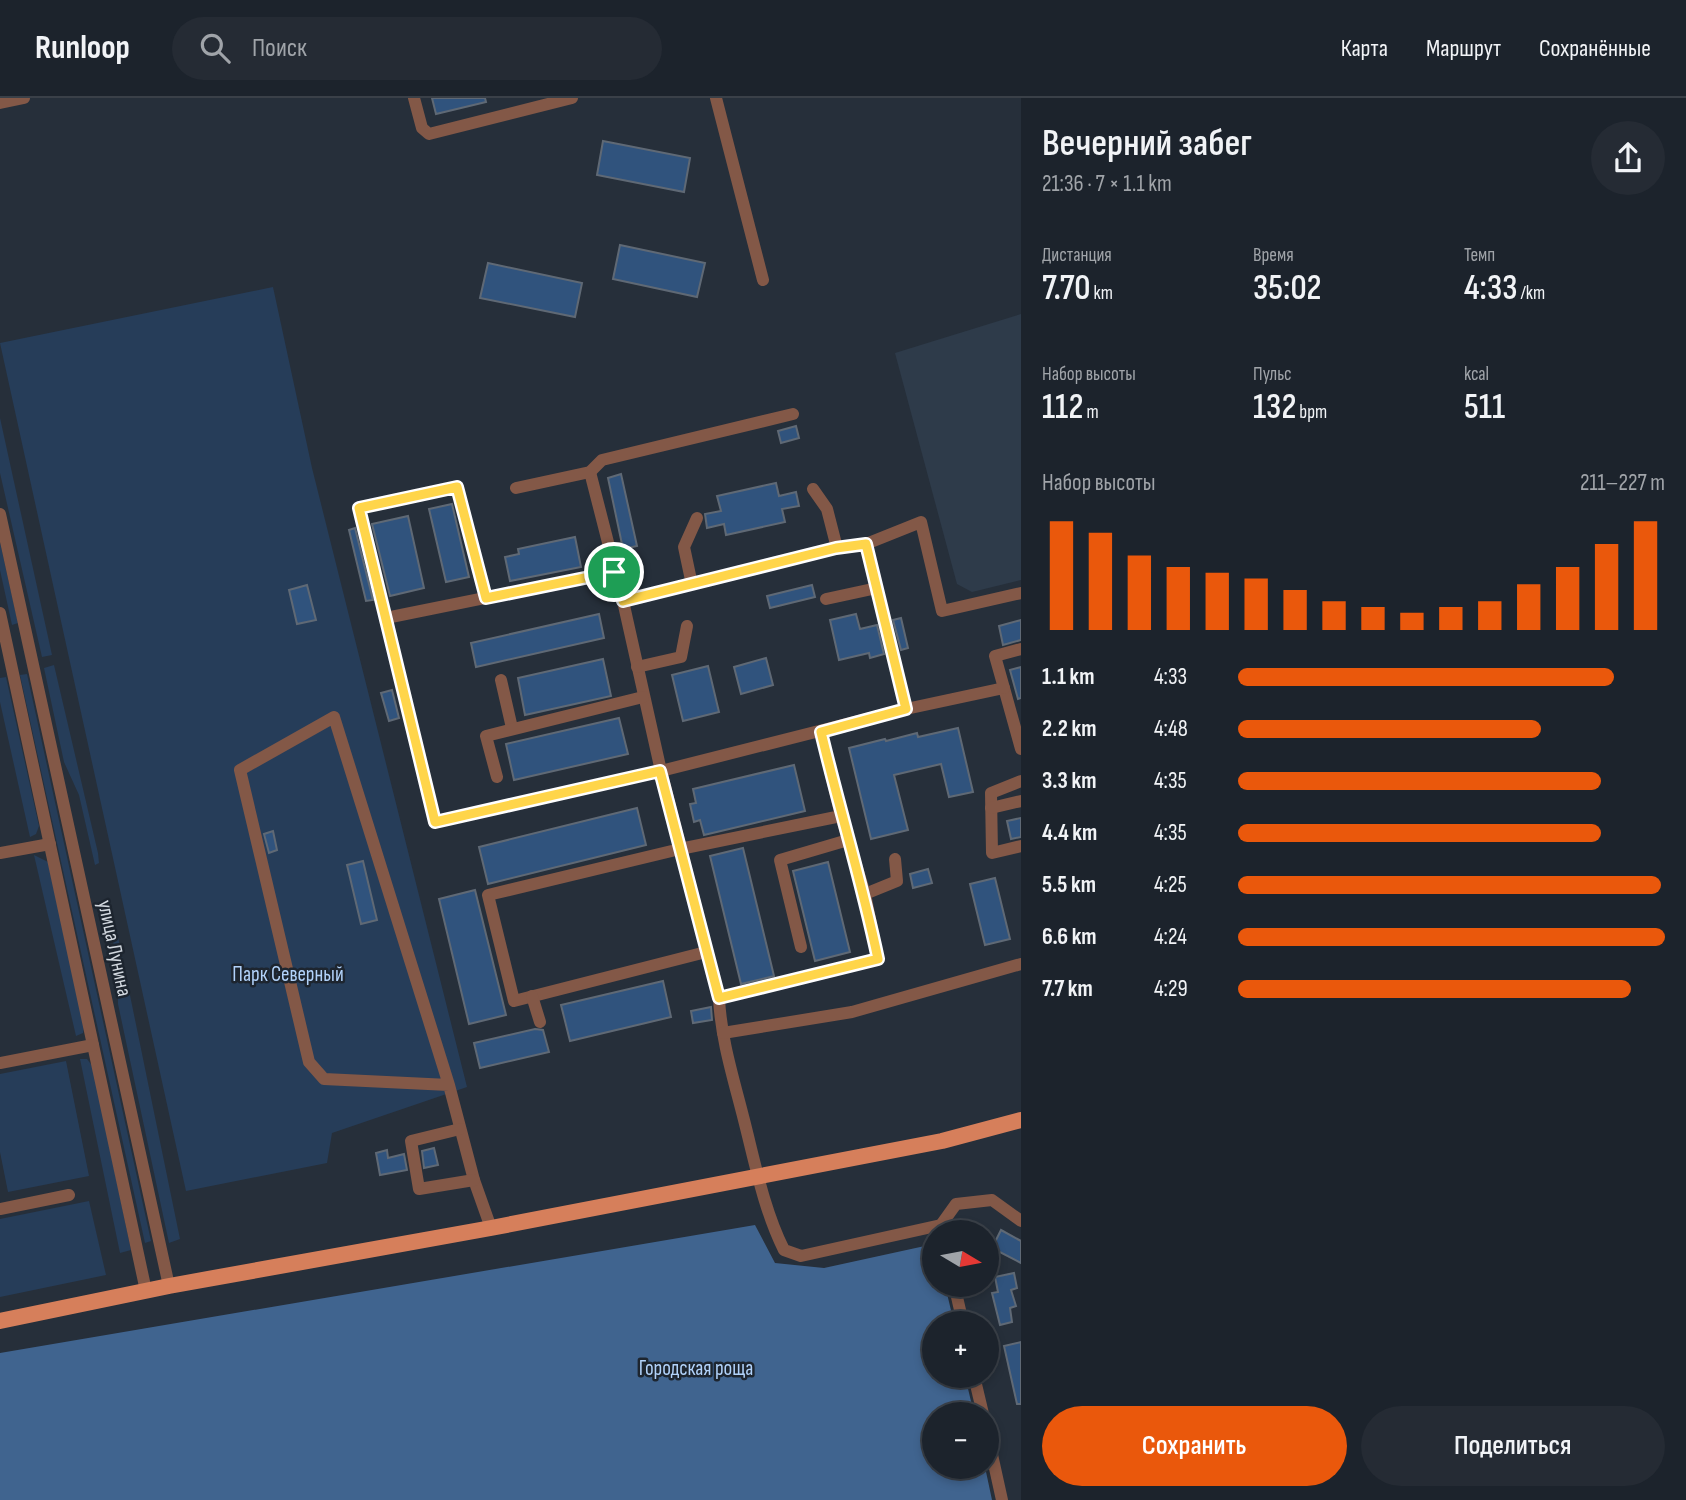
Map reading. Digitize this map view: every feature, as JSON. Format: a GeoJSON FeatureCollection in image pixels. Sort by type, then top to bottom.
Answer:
{"type":"FeatureCollection","features":[{"type":"Feature","properties":{"kind":"main road"},"geometry":{"type":"LineString","coordinates":[[0,1321],[169,1286],[491,1228],[942,1141],[1021,1120]]}},
{"type":"Feature","properties":{"kind":"street"},"geometry":{"type":"LineString","coordinates":[[0,103],[24,98]]}},
{"type":"Feature","properties":{"kind":"street"},"geometry":{"type":"LineString","coordinates":[[414,98],[422,128],[429,134],[572,98]]}},
{"type":"Feature","properties":{"kind":"street"},"geometry":{"type":"LineString","coordinates":[[716,98],[763,280]]}},
{"type":"Feature","properties":{"kind":"street"},"geometry":{"type":"LineString","coordinates":[[516,488],[590,472],[602,460],[793,414]]}},
{"type":"Feature","properties":{"kind":"street"},"geometry":{"type":"LineString","coordinates":[[590,472],[623,601],[660,771],[719,998],[723,1033],[758,1176],[776,1234],[784,1250],[801,1256],[922,1232]]}},
{"type":"Feature","properties":{"kind":"street"},"geometry":{"type":"LineString","coordinates":[[486,598],[457,487],[359,508],[435,822],[1004,688]]}},
{"type":"Feature","properties":{"kind":"street"},"geometry":{"type":"LineString","coordinates":[[813,489],[827,509],[836,548]]}},
{"type":"Feature","properties":{"kind":"street","name":"улица Лунина"},"geometry":{"type":"LineString","coordinates":[[0,514],[169,1286]]}},
{"type":"Feature","properties":{"kind":"street"},"geometry":{"type":"LineString","coordinates":[[691,580],[684,547],[697,518]]}},
{"type":"Feature","properties":{"kind":"street"},"geometry":{"type":"LineString","coordinates":[[623,601],[836,548],[866,544],[921,522],[942,611],[1021,593]]}},
{"type":"Feature","properties":{"kind":"street"},"geometry":{"type":"LineString","coordinates":[[866,544],[906,709]]}},
{"type":"Feature","properties":{"kind":"street"},"geometry":{"type":"LineString","coordinates":[[386,618],[614,572]]}},
{"type":"Feature","properties":{"kind":"street"},"geometry":{"type":"LineString","coordinates":[[826,599],[877,588]]}},
{"type":"Feature","properties":{"kind":"street","name":"улица Лунина"},"geometry":{"type":"LineString","coordinates":[[0,613],[4,646],[50,844],[146,1291]]}},
{"type":"Feature","properties":{"kind":"street"},"geometry":{"type":"LineString","coordinates":[[637,667],[681,657],[687,626]]}},
{"type":"Feature","properties":{"kind":"street"},"geometry":{"type":"LineString","coordinates":[[4,646],[28,640]]}},
{"type":"Feature","properties":{"kind":"street"},"geometry":{"type":"LineString","coordinates":[[1020,745],[1015,703],[1004,688],[995,656],[1021,649]]}},
{"type":"Feature","properties":{"kind":"street"},"geometry":{"type":"LineString","coordinates":[[500,680],[512,728]]}},
{"type":"Feature","properties":{"kind":"street"},"geometry":{"type":"LineString","coordinates":[[497,777],[486,736],[643,697]]}},
{"type":"Feature","properties":{"kind":"street"},"geometry":{"type":"LineString","coordinates":[[449,1085],[324,1079],[309,1062],[240,771],[334,717],[449,1085],[474,1180],[491,1228]]}},
{"type":"Feature","properties":{"kind":"street"},"geometry":{"type":"LineString","coordinates":[[719,998],[878,959],[865,894],[841,816],[821,732]]}},
{"type":"Feature","properties":{"kind":"street"},"geometry":{"type":"LineString","coordinates":[[1021,781],[991,793],[992,853],[1021,846]]}},
{"type":"Feature","properties":{"kind":"street"},"geometry":{"type":"LineString","coordinates":[[991,808],[1021,801]]}},
{"type":"Feature","properties":{"kind":"street"},"geometry":{"type":"LineString","coordinates":[[706,952],[514,1001],[488,895],[680,849],[841,816]]}},
{"type":"Feature","properties":{"kind":"street"},"geometry":{"type":"LineString","coordinates":[[801,947],[780,860],[848,840]]}},
{"type":"Feature","properties":{"kind":"street"},"geometry":{"type":"LineString","coordinates":[[0,853],[50,844]]}},
{"type":"Feature","properties":{"kind":"street"},"geometry":{"type":"LineString","coordinates":[[865,894],[897,881],[895,859]]}},
{"type":"Feature","properties":{"kind":"street"},"geometry":{"type":"LineString","coordinates":[[723,1033],[852,1012],[1021,964]]}},
{"type":"Feature","properties":{"kind":"street"},"geometry":{"type":"LineString","coordinates":[[532,996],[540,1022]]}},
{"type":"Feature","properties":{"kind":"street"},"geometry":{"type":"LineString","coordinates":[[0,1063],[93,1045]]}},
{"type":"Feature","properties":{"kind":"street"},"geometry":{"type":"LineString","coordinates":[[460,1129],[411,1141],[419,1189],[474,1180]]}},
{"type":"Feature","properties":{"kind":"street"},"geometry":{"type":"LineString","coordinates":[[0,1209],[69,1195]]}},
{"type":"Feature","properties":{"kind":"street"},"geometry":{"type":"LineString","coordinates":[[947,1220],[956,1204],[992,1200],[1021,1221]]}},
{"type":"Feature","properties":{"kind":"street"},"geometry":{"type":"LineString","coordinates":[[997,1479],[1002,1500]]}},
{"type":"Feature","properties":{"kind":"shaded area"},"geometry":{"type":"Polygon","coordinates":[[[1021,314],[1021,580],[972,592],[957,584],[895,353],[1021,314]]]}},
{"type":"Feature","properties":{"kind":"green space","name":"Парк Северный"},"geometry":{"type":"Polygon","coordinates":[[[273,287],[312,468],[467,1087],[332,1133],[327,1163],[186,1191],[0,343],[273,287]]]}},
{"type":"Feature","properties":{"kind":"green space"},"geometry":{"type":"Polygon","coordinates":[[[0,418],[52,655],[42,657],[0,473],[0,418]]]}},
{"type":"Feature","properties":{"kind":"green space"},"geometry":{"type":"Polygon","coordinates":[[[0,542],[18,623],[12,625],[0,570],[0,542]]]}},
{"type":"Feature","properties":{"kind":"green space"},"geometry":{"type":"Polygon","coordinates":[[[54,665],[98,853],[99,863],[95,865],[79,795],[64,762],[44,668],[54,665]]]}},
{"type":"Feature","properties":{"kind":"green space"},"geometry":{"type":"Polygon","coordinates":[[[27,674],[151,1241],[145,1243],[20,675],[27,674]]]}},
{"type":"Feature","properties":{"kind":"green space"},"geometry":{"type":"Polygon","coordinates":[[[6,677],[39,826],[36,834],[30,837],[0,702],[0,678],[6,677]]]}},
{"type":"Feature","properties":{"kind":"green space"},"geometry":{"type":"Polygon","coordinates":[[[34,855],[48,862],[84,1027],[83,1033],[76,1036],[34,855]]]}},
{"type":"Feature","properties":{"kind":"green space"},"geometry":{"type":"Polygon","coordinates":[[[112,917],[180,1239],[169,1243],[118,1004],[118,965],[108,918],[112,917]]]}},
{"type":"Feature","properties":{"kind":"green space"},"geometry":{"type":"Polygon","coordinates":[[[80,1059],[87,1059],[93,1067],[131,1250],[120,1253],[80,1059]]]}},
{"type":"Feature","properties":{"kind":"green space"},"geometry":{"type":"Polygon","coordinates":[[[66,1061],[89,1176],[8,1192],[0,1152],[0,1074],[66,1061]]]}},
{"type":"Feature","properties":{"kind":"green space"},"geometry":{"type":"Polygon","coordinates":[[[89,1201],[106,1275],[0,1297],[0,1219],[89,1201]]]}},
{"type":"Feature","properties":{"kind":"green space","name":"Городская роща"},"geometry":{"type":"Polygon","coordinates":[[[755,1225],[775,1263],[824,1268],[922,1247],[922,1297],[948,1297],[951,1311],[922,1311],[922,1388],[968,1388],[971,1402],[922,1402],[922,1479],[988,1479],[992,1500],[0,1500],[0,1353],[755,1225]]]}},
{"type":"Feature","properties":{"kind":"building"},"geometry":{"type":"Polygon","coordinates":[[[432,98],[485,98],[486,102],[436,114],[432,98]]]}},
{"type":"Feature","properties":{"kind":"building"},"geometry":{"type":"Polygon","coordinates":[[[603,141],[690,158],[684,192],[597,175],[603,141]]]}},
{"type":"Feature","properties":{"kind":"building"},"geometry":{"type":"Polygon","coordinates":[[[620,245],[705,263],[697,297],[613,279],[620,245]]]}},
{"type":"Feature","properties":{"kind":"building"},"geometry":{"type":"Polygon","coordinates":[[[488,263],[582,283],[575,317],[480,298],[488,263]]]}},
{"type":"Feature","properties":{"kind":"building"},"geometry":{"type":"Polygon","coordinates":[[[796,426],[799,438],[781,443],[778,431],[796,426]]]}},
{"type":"Feature","properties":{"kind":"building"},"geometry":{"type":"Polygon","coordinates":[[[621,474],[637,546],[623,549],[608,478],[621,474]]]}},
{"type":"Feature","properties":{"kind":"building"},"geometry":{"type":"Polygon","coordinates":[[[776,483],[779,496],[796,492],[799,506],[782,509],[785,522],[726,535],[724,524],[707,528],[705,514],[721,511],[717,496],[776,483]]]}},
{"type":"Feature","properties":{"kind":"building"},"geometry":{"type":"Polygon","coordinates":[[[452,504],[469,577],[446,582],[429,509],[452,504]]]}},
{"type":"Feature","properties":{"kind":"building"},"geometry":{"type":"Polygon","coordinates":[[[408,516],[424,588],[390,596],[372,524],[408,516]]]}},
{"type":"Feature","properties":{"kind":"building"},"geometry":{"type":"Polygon","coordinates":[[[355,528],[373,600],[366,601],[349,530],[355,528]]]}},
{"type":"Feature","properties":{"kind":"building"},"geometry":{"type":"Polygon","coordinates":[[[575,537],[581,567],[510,581],[505,557],[519,554],[518,549],[575,537]]]}},
{"type":"Feature","properties":{"kind":"building"},"geometry":{"type":"Polygon","coordinates":[[[307,585],[316,620],[297,624],[289,590],[307,585]]]}},
{"type":"Feature","properties":{"kind":"building"},"geometry":{"type":"Polygon","coordinates":[[[812,585],[815,597],[770,608],[767,596],[812,585]]]}},
{"type":"Feature","properties":{"kind":"building"},"geometry":{"type":"Polygon","coordinates":[[[599,614],[604,638],[476,667],[471,643],[599,614]]]}},
{"type":"Feature","properties":{"kind":"building"},"geometry":{"type":"Polygon","coordinates":[[[856,614],[860,629],[877,625],[884,654],[870,658],[869,653],[839,660],[830,620],[856,614]]]}},
{"type":"Feature","properties":{"kind":"building"},"geometry":{"type":"Polygon","coordinates":[[[901,618],[908,648],[901,650],[893,620],[901,618]]]}},
{"type":"Feature","properties":{"kind":"building"},"geometry":{"type":"Polygon","coordinates":[[[1021,620],[1021,640],[1003,645],[999,626],[1021,620]]]}},
{"type":"Feature","properties":{"kind":"building"},"geometry":{"type":"Polygon","coordinates":[[[766,658],[773,685],[741,694],[734,667],[766,658]]]}},
{"type":"Feature","properties":{"kind":"building"},"geometry":{"type":"Polygon","coordinates":[[[603,659],[611,696],[525,715],[518,678],[603,659]]]}},
{"type":"Feature","properties":{"kind":"building"},"geometry":{"type":"Polygon","coordinates":[[[708,666],[719,712],[683,721],[672,675],[708,666]]]}},
{"type":"Feature","properties":{"kind":"building"},"geometry":{"type":"Polygon","coordinates":[[[1021,667],[1021,698],[1018,699],[1010,670],[1021,667]]]}},
{"type":"Feature","properties":{"kind":"building"},"geometry":{"type":"Polygon","coordinates":[[[392,690],[399,718],[389,721],[381,693],[392,690]]]}},
{"type":"Feature","properties":{"kind":"building"},"geometry":{"type":"Polygon","coordinates":[[[619,718],[628,754],[514,780],[506,744],[619,718]]]}},
{"type":"Feature","properties":{"kind":"building"},"geometry":{"type":"Polygon","coordinates":[[[958,728],[973,792],[949,797],[941,764],[894,775],[908,830],[871,839],[849,748],[917,733],[918,737],[958,728]]]}},
{"type":"Feature","properties":{"kind":"building"},"geometry":{"type":"Polygon","coordinates":[[[794,765],[805,811],[704,835],[700,820],[694,822],[690,804],[696,803],[693,789],[794,765]]]}},
{"type":"Feature","properties":{"kind":"building"},"geometry":{"type":"Polygon","coordinates":[[[637,808],[646,845],[488,884],[479,847],[637,808]]]}},
{"type":"Feature","properties":{"kind":"building"},"geometry":{"type":"Polygon","coordinates":[[[1021,818],[1021,837],[1011,839],[1007,821],[1021,818]]]}},
{"type":"Feature","properties":{"kind":"building"},"geometry":{"type":"Polygon","coordinates":[[[273,831],[277,850],[269,853],[264,834],[273,831]]]}},
{"type":"Feature","properties":{"kind":"building"},"geometry":{"type":"Polygon","coordinates":[[[743,848],[774,976],[741,984],[710,856],[743,848]]]}},
{"type":"Feature","properties":{"kind":"building"},"geometry":{"type":"Polygon","coordinates":[[[363,861],[377,920],[361,924],[347,865],[363,861]]]}},
{"type":"Feature","properties":{"kind":"building"},"geometry":{"type":"Polygon","coordinates":[[[828,862],[850,952],[815,961],[793,871],[828,862]]]}},
{"type":"Feature","properties":{"kind":"building"},"geometry":{"type":"Polygon","coordinates":[[[928,869],[932,883],[913,888],[910,874],[928,869]]]}},
{"type":"Feature","properties":{"kind":"building"},"geometry":{"type":"Polygon","coordinates":[[[995,878],[1010,939],[985,945],[970,884],[995,878]]]}},
{"type":"Feature","properties":{"kind":"building"},"geometry":{"type":"Polygon","coordinates":[[[475,890],[506,1015],[469,1024],[439,899],[475,890]]]}},
{"type":"Feature","properties":{"kind":"building"},"geometry":{"type":"Polygon","coordinates":[[[663,981],[671,1017],[570,1041],[561,1005],[663,981]]]}},
{"type":"Feature","properties":{"kind":"building"},"geometry":{"type":"Polygon","coordinates":[[[711,1007],[712,1020],[693,1023],[691,1011],[711,1007]]]}},
{"type":"Feature","properties":{"kind":"building"},"geometry":{"type":"Polygon","coordinates":[[[535,1029],[543,1030],[549,1052],[480,1068],[474,1043],[535,1029]]]}},
{"type":"Feature","properties":{"kind":"building"},"geometry":{"type":"Polygon","coordinates":[[[434,1148],[438,1165],[424,1168],[422,1151],[434,1148]]]}},
{"type":"Feature","properties":{"kind":"building"},"geometry":{"type":"Polygon","coordinates":[[[387,1150],[388,1158],[404,1154],[407,1170],[380,1175],[376,1153],[387,1150]]]}},
{"type":"Feature","properties":{"kind":"building"},"geometry":{"type":"Polygon","coordinates":[[[1001,1230],[1021,1241],[1021,1263],[999,1252],[1001,1230]]]}},
{"type":"Feature","properties":{"kind":"building"},"geometry":{"type":"Polygon","coordinates":[[[1014,1273],[1017,1288],[1011,1290],[1016,1306],[1010,1308],[1012,1322],[1000,1325],[999,1311],[996,1311],[993,1297],[999,1297],[999,1276],[1014,1273]]]}},
{"type":"Feature","properties":{"kind":"building"},"geometry":{"type":"Polygon","coordinates":[[[1021,1342],[1021,1404],[1017,1404],[1004,1346],[1021,1342]]]}},
{"type":"Feature","properties":{"kind":"route"},"geometry":{"type":"LineString","coordinates":[[457,487],[486,598],[614,572],[623,601],[836,548],[866,544],[906,709],[821,732],[841,816],[865,894],[878,959],[719,998],[660,771],[435,822],[359,508],[457,487]]}}]}
